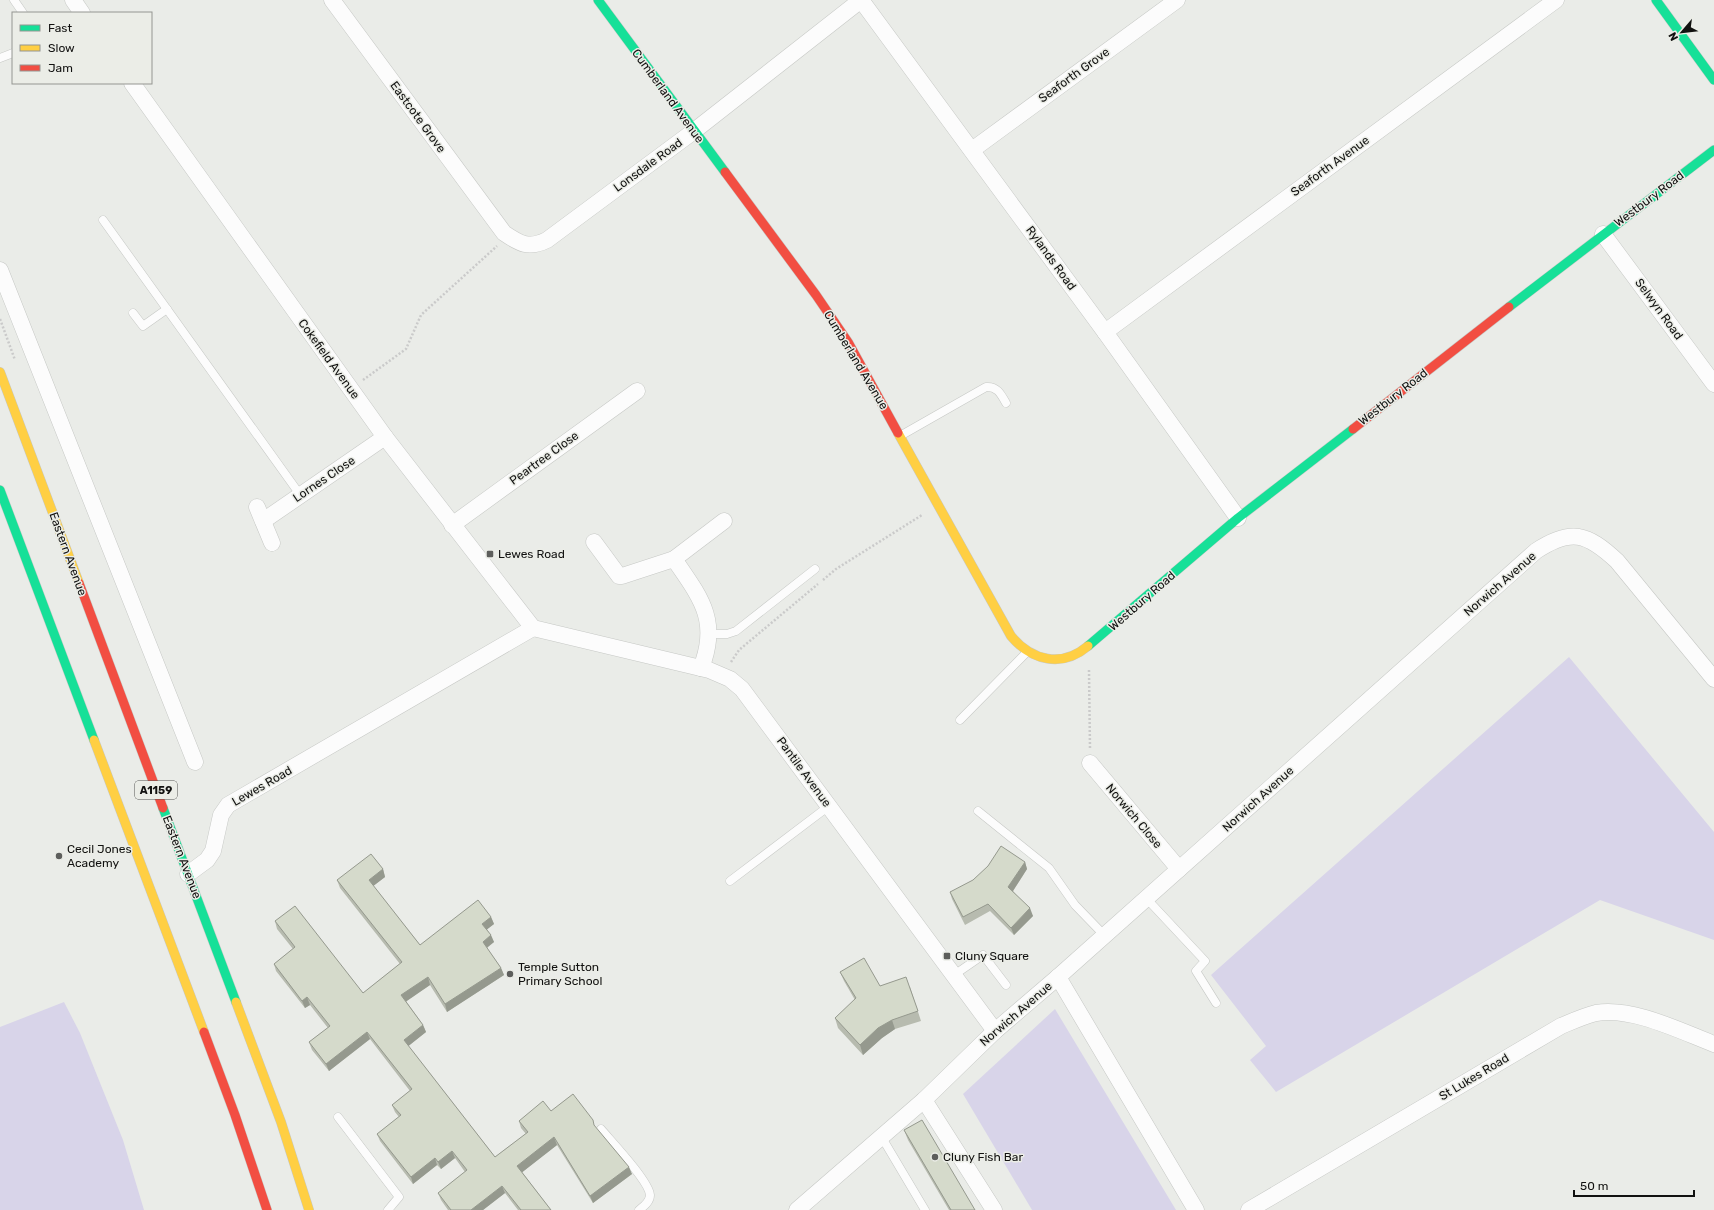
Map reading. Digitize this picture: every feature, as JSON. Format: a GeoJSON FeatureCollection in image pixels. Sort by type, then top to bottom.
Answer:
{"type":"FeatureCollection","features":[{"type":"Feature","properties":{"kind":"street","name":"Eastcote Grove"},"geometry":{"type":"LineString","coordinates":[[332,0],[506,235]]}},
{"type":"Feature","properties":{"kind":"street","name":"Cumberland Avenue"},"geometry":{"type":"LineString","coordinates":[[598,0],[816,295],[844,336],[1011,636],[1018,646],[1043,659],[1066,659],[1080,653]]}},
{"type":"Feature","properties":{"kind":"street","name":"Lonsdale Road"},"geometry":{"type":"LineString","coordinates":[[506,235],[526,245],[537,245],[547,240],[694,131],[861,0]]}},
{"type":"Feature","properties":{"kind":"street","name":"Rylands Road"},"geometry":{"type":"LineString","coordinates":[[861,0],[1105,332],[1238,518]]}},
{"type":"Feature","properties":{"kind":"street","name":"Seaforth Grove"},"geometry":{"type":"LineString","coordinates":[[972,150],[1177,0]]}},
{"type":"Feature","properties":{"kind":"street","name":"Seaforth Avenue"},"geometry":{"type":"LineString","coordinates":[[1105,332],[1556,0]]}},
{"type":"Feature","properties":{"kind":"street"},"geometry":{"type":"LineString","coordinates":[[1656,0],[1714,80]]}},
{"type":"Feature","properties":{"kind":"street","name":"Cokefield Avenue"},"geometry":{"type":"LineString","coordinates":[[133,84],[385,437],[533,628]]}},
{"type":"Feature","properties":{"kind":"street","name":"Westbury Road"},"geometry":{"type":"LineString","coordinates":[[1080,653],[1238,518],[1603,234],[1714,150]]}},
{"type":"Feature","properties":{"kind":"street","name":"Selwyn Road"},"geometry":{"type":"LineString","coordinates":[[1603,234],[1714,384]]}},
{"type":"Feature","properties":{"kind":"street"},"geometry":{"type":"LineString","coordinates":[[0,270],[194,762]]}},
{"type":"Feature","properties":{"kind":"street","name":"Eastern Avenue"},"geometry":{"type":"LineString","coordinates":[[0,372],[281,1122],[309,1210]]}},
{"type":"Feature","properties":{"kind":"street","name":"Peartree Close"},"geometry":{"type":"LineString","coordinates":[[452,525],[637,391]]}},
{"type":"Feature","properties":{"kind":"street","name":"Lornes Close"},"geometry":{"type":"LineString","coordinates":[[272,543],[260,514],[301,496],[385,437]]}},
{"type":"Feature","properties":{"kind":"street","name":"A1159"},"geometry":{"type":"LineString","coordinates":[[0,490],[236,1115],[267,1210]]}},
{"type":"Feature","properties":{"kind":"street"},"geometry":{"type":"LineString","coordinates":[[594,542],[619,576],[674,559],[724,521]]}},
{"type":"Feature","properties":{"kind":"street","name":"Norwich Avenue"},"geometry":{"type":"LineString","coordinates":[[797,1210],[924,1100],[995,1031],[1058,977],[1536,551],[1553,540],[1572,536],[1589,540],[1604,549],[1617,561],[1714,678]]}},
{"type":"Feature","properties":{"kind":"street"},"geometry":{"type":"LineString","coordinates":[[674,559],[696,591],[704,606],[707,618],[708,634],[705,658],[701,668]]}},
{"type":"Feature","properties":{"kind":"street","name":"Lewes Road"},"geometry":{"type":"LineString","coordinates":[[188,874],[207,860],[213,852],[221,815],[228,805],[533,628]]}},
{"type":"Feature","properties":{"kind":"street","name":"Pantile Avenue"},"geometry":{"type":"LineString","coordinates":[[533,628],[701,668],[730,680],[742,689],[995,1031]]}},
{"type":"Feature","properties":{"kind":"street","name":"Norwich Close"},"geometry":{"type":"LineString","coordinates":[[1090,763],[1178,869]]}},
{"type":"Feature","properties":{"kind":"street"},"geometry":{"type":"LineString","coordinates":[[1058,977],[1196,1210]]}},
{"type":"Feature","properties":{"kind":"street","name":"St Lukes Road"},"geometry":{"type":"LineString","coordinates":[[1249,1210],[1561,1026],[1577,1019],[1596,1013],[1611,1012],[1635,1016],[1654,1021],[1714,1044]]}},
{"type":"Feature","properties":{"kind":"street"},"geometry":{"type":"LineString","coordinates":[[924,1100],[994,1210]]}},
{"type":"Feature","properties":{"kind":"lane"},"geometry":{"type":"LineString","coordinates":[[14,0],[22,12]]}},
{"type":"Feature","properties":{"kind":"lane"},"geometry":{"type":"LineString","coordinates":[[0,58],[12,53]]}},
{"type":"Feature","properties":{"kind":"lane"},"geometry":{"type":"LineString","coordinates":[[103,220],[301,496]]}},
{"type":"Feature","properties":{"kind":"lane"},"geometry":{"type":"LineString","coordinates":[[133,313],[143,326],[167,309]]}},
{"type":"Feature","properties":{"kind":"lane"},"geometry":{"type":"LineString","coordinates":[[900,436],[986,387],[998,390],[1006,403]]}},
{"type":"Feature","properties":{"kind":"lane"},"geometry":{"type":"LineString","coordinates":[[708,634],[727,634],[736,631],[815,569]]}},
{"type":"Feature","properties":{"kind":"lane"},"geometry":{"type":"LineString","coordinates":[[960,720],[1028,652]]}},
{"type":"Feature","properties":{"kind":"lane"},"geometry":{"type":"LineString","coordinates":[[730,881],[829,806]]}},
{"type":"Feature","properties":{"kind":"lane"},"geometry":{"type":"LineString","coordinates":[[978,811],[1049,868],[1075,905],[1104,936]]}},
{"type":"Feature","properties":{"kind":"lane"},"geometry":{"type":"LineString","coordinates":[[1146,898],[1205,961],[1196,971],[1216,1003]]}},
{"type":"Feature","properties":{"kind":"lane"},"geometry":{"type":"LineString","coordinates":[[954,975],[983,955],[1006,985]]}},
{"type":"Feature","properties":{"kind":"lane"},"geometry":{"type":"LineString","coordinates":[[338,1117],[399,1197],[388,1210]]}},
{"type":"Feature","properties":{"kind":"lane"},"geometry":{"type":"LineString","coordinates":[[601,1129],[645,1182],[650,1196],[648,1202],[639,1210]]}},
{"type":"Feature","properties":{"kind":"lane"},"geometry":{"type":"LineString","coordinates":[[881,1136],[925,1210]]}},
{"type":"Feature","properties":{"kind":"path"},"geometry":{"type":"LineString","coordinates":[[351,390],[406,348],[421,315],[506,235]]}},
{"type":"Feature","properties":{"kind":"path"},"geometry":{"type":"LineString","coordinates":[[722,676],[740,650],[836,568],[938,505]]}},
{"type":"Feature","properties":{"kind":"path"},"geometry":{"type":"LineString","coordinates":[[1089,646],[1090,763]]}},
{"type":"Feature","properties":{"kind":"shaded area"},"geometry":{"type":"Polygon","coordinates":[[[1569,657],[1714,832],[1714,940],[1600,900],[1276,1092],[1250,1060],[1266,1046],[1211,975],[1569,657]]]}},
{"type":"Feature","properties":{"kind":"shaded area"},"geometry":{"type":"Polygon","coordinates":[[[64,1002],[80,1033],[123,1140],[144,1210],[0,1210],[0,1027],[64,1002]]]}},
{"type":"Feature","properties":{"kind":"shaded area"},"geometry":{"type":"Polygon","coordinates":[[[1055,1009],[1176,1210],[1032,1210],[963,1094],[1055,1009]]]}},
{"type":"Feature","properties":{"kind":"building"},"geometry":{"type":"Polygon","coordinates":[[[1001,846],[1025,862],[1008,887],[1030,908],[1011,928],[988,904],[963,917],[950,892],[973,880],[988,866],[1001,846]]]}},
{"type":"Feature","properties":{"kind":"building"},"geometry":{"type":"Polygon","coordinates":[[[371,854],[383,869],[369,880],[420,945],[478,900],[491,917],[482,924],[491,935],[483,942],[501,968],[445,1004],[428,977],[401,995],[423,1025],[404,1040],[495,1157],[528,1132],[519,1121],[543,1101],[551,1111],[573,1094],[593,1120],[594,1125],[629,1167],[590,1196],[554,1137],[517,1166],[551,1210],[521,1210],[502,1186],[471,1210],[451,1210],[438,1193],[467,1170],[452,1151],[438,1162],[435,1158],[411,1177],[377,1134],[401,1115],[392,1105],[412,1089],[367,1032],[326,1064],[309,1042],[330,1026],[307,997],[302,1001],[274,964],[295,947],[275,921],[295,906],[363,993],[402,962],[337,880],[371,854]]]}},
{"type":"Feature","properties":{"kind":"building"},"geometry":{"type":"Polygon","coordinates":[[[864,958],[880,986],[906,977],[918,1011],[892,1020],[878,1028],[860,1045],[835,1018],[856,998],[840,972],[864,958]]]}},
{"type":"Feature","properties":{"kind":"building"},"geometry":{"type":"Polygon","coordinates":[[[922,1120],[975,1210],[951,1210],[904,1130],[922,1120]]]}},
{"type":"Feature","properties":{"kind":"traffic: fast"},"geometry":{"type":"LineString","coordinates":[[598,0],[725,172]]}},
{"type":"Feature","properties":{"kind":"traffic: fast"},"geometry":{"type":"LineString","coordinates":[[1656,0],[1714,80]]}},
{"type":"Feature","properties":{"kind":"traffic: fast"},"geometry":{"type":"LineString","coordinates":[[1509,307],[1714,150]]}},
{"type":"Feature","properties":{"kind":"traffic: fast"},"geometry":{"type":"LineString","coordinates":[[1088,646],[1238,518],[1353,429]]}},
{"type":"Feature","properties":{"kind":"traffic: fast"},"geometry":{"type":"LineString","coordinates":[[0,490],[94,740]]}},
{"type":"Feature","properties":{"kind":"traffic: fast"},"geometry":{"type":"LineString","coordinates":[[163,808],[236,1002]]}},
{"type":"Feature","properties":{"kind":"traffic: slow"},"geometry":{"type":"LineString","coordinates":[[0,372],[79,583]]}},
{"type":"Feature","properties":{"kind":"traffic: slow"},"geometry":{"type":"LineString","coordinates":[[898,433],[1011,636],[1019,645],[1038,656],[1048,659],[1068,657],[1078,653],[1088,646]]}},
{"type":"Feature","properties":{"kind":"traffic: slow"},"geometry":{"type":"LineString","coordinates":[[94,740],[204,1032]]}},
{"type":"Feature","properties":{"kind":"traffic: slow"},"geometry":{"type":"LineString","coordinates":[[236,1002],[281,1122],[309,1210]]}},
{"type":"Feature","properties":{"kind":"traffic: jam"},"geometry":{"type":"LineString","coordinates":[[725,172],[816,295],[848,342],[898,433]]}},
{"type":"Feature","properties":{"kind":"traffic: jam"},"geometry":{"type":"LineString","coordinates":[[1353,429],[1509,307]]}},
{"type":"Feature","properties":{"kind":"traffic: jam"},"geometry":{"type":"LineString","coordinates":[[79,583],[163,808]]}},
{"type":"Feature","properties":{"kind":"traffic: jam"},"geometry":{"type":"LineString","coordinates":[[204,1032],[235,1115],[267,1210]]}},
{"type":"Feature","properties":{"kind":"place","name":"Lewes Road"},"geometry":{"type":"Point","coordinates":[490,554]}},
{"type":"Feature","properties":{"kind":"place","name":"Cecil Jones Academy"},"geometry":{"type":"Point","coordinates":[59,856]}},
{"type":"Feature","properties":{"kind":"place","name":"Cluny Square"},"geometry":{"type":"Point","coordinates":[947,956]}},
{"type":"Feature","properties":{"kind":"place","name":"Temple Sutton Primary School"},"geometry":{"type":"Point","coordinates":[510,974]}},
{"type":"Feature","properties":{"kind":"place","name":"Cluny Fish Bar"},"geometry":{"type":"Point","coordinates":[935,1157]}}]}
